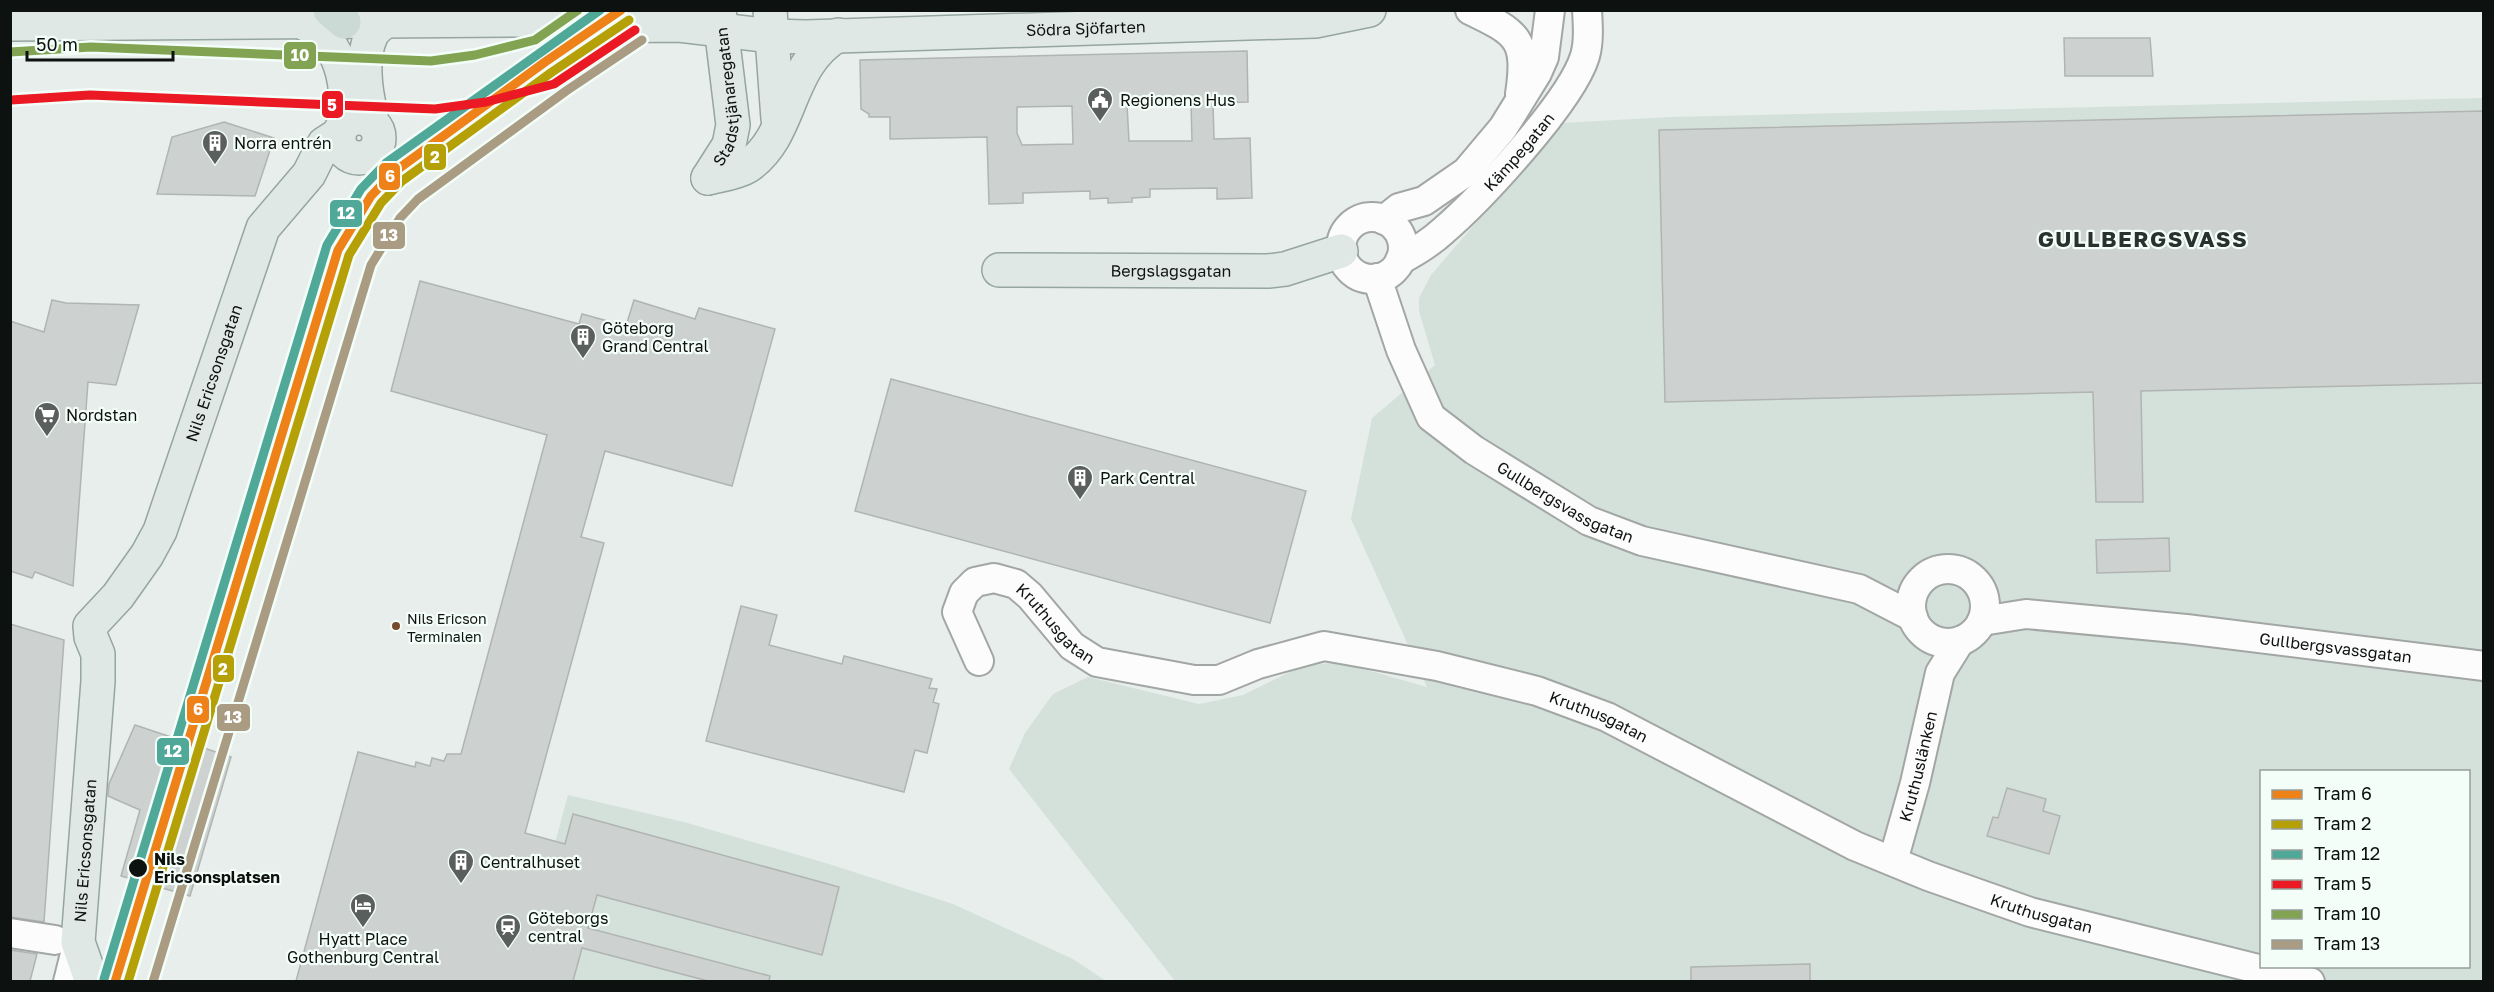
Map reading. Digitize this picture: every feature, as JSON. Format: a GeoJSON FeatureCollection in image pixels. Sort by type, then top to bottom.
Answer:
{"type":"FeatureCollection","features":[{"type":"Feature","properties":{"kind":"main road","name":"Södra Sjöfarten"},"geometry":{"type":"LineString","coordinates":[[10,24],[325,18],[384,22],[534,15],[588,26],[663,25],[720,20],[771,23],[838,35],[1315,21],[1369,10]]}},
{"type":"Feature","properties":{"kind":"main road"},"geometry":{"type":"LineString","coordinates":[[325,18],[318,30],[332,47],[344,76],[353,128]]}},
{"type":"Feature","properties":{"kind":"main road","name":"Stadstjänaregatan"},"geometry":{"type":"LineString","coordinates":[[720,20],[733,125],[729,145],[708,178],[746,168],[773,136]]}},
{"type":"Feature","properties":{"kind":"main road"},"geometry":{"type":"LineString","coordinates":[[353,128],[367,99],[366,53],[371,34],[384,22]]}},
{"type":"Feature","properties":{"kind":"main road"},"geometry":{"type":"LineString","coordinates":[[771,23],[773,136]]}},
{"type":"Feature","properties":{"kind":"main road"},"geometry":{"type":"LineString","coordinates":[[773,136],[800,74],[821,45],[838,35]]}},
{"type":"Feature","properties":{"kind":"main road","name":"Nils Ericsonsgatan"},"geometry":{"type":"LineString","coordinates":[[92,981],[35,943],[97,699],[98,654],[91,637],[90,626],[99,619],[147,555],[160,531],[263,228],[309,174],[324,144],[353,128]]}},
{"type":"Feature","properties":{"kind":"main road","name":"Bergslagsgatan"},"geometry":{"type":"LineString","coordinates":[[999,270],[1268,271],[1293,267],[1341,251]]}},
{"type":"Feature","properties":{"kind":"street","name":"Kämpegatan"},"geometry":{"type":"LineString","coordinates":[[1470,10],[1506,30],[1518,40],[1524,60],[1518,108]]}},
{"type":"Feature","properties":{"kind":"street","name":"Kämpegatan"},"geometry":{"type":"LineString","coordinates":[[1384,220],[1399,208],[1424,201],[1466,172],[1518,108],[1531,87],[1544,57],[1550,10]]}},
{"type":"Feature","properties":{"kind":"street","name":"Kämpegatan"},"geometry":{"type":"LineString","coordinates":[[1400,260],[1442,232],[1518,153],[1555,106],[1584,58],[1587,10]]}},
{"type":"Feature","properties":{"kind":"street"},"geometry":{"type":"LineString","coordinates":[[1370,217],[1384,220],[1399,234],[1402,248],[1400,260],[1394,270],[1377,278],[1365,278],[1353,273],[1345,263],[1341,251],[1347,231],[1357,221],[1370,217]]}},
{"type":"Feature","properties":{"kind":"street","name":"Gullbergsvassgatan"},"geometry":{"type":"LineString","coordinates":[[1377,278],[1401,350],[1431,417],[1474,450],[1588,521],[1642,541],[1859,589],[1943,643],[1960,641]]}},
{"type":"Feature","properties":{"kind":"street","name":"Gullbergsvassgatan"},"geometry":{"type":"LineString","coordinates":[[1859,589],[1925,577],[1937,571],[1951,569],[1967,574],[1980,587],[2026,614]]}},
{"type":"Feature","properties":{"kind":"street"},"geometry":{"type":"LineString","coordinates":[[1925,577],[1912,595],[1920,627],[1940,673]]}},
{"type":"Feature","properties":{"kind":"street","name":"Kruthusgatan"},"geometry":{"type":"LineString","coordinates":[[978,661],[957,612],[964,593],[975,582],[994,578],[1016,584],[1030,596],[1072,646],[1097,662],[1194,680],[1219,680],[1258,664],[1324,646],[1437,666],[1537,691],[1607,717],[1855,846],[1928,876],[2030,912],[2310,981]]}},
{"type":"Feature","properties":{"kind":"street"},"geometry":{"type":"LineString","coordinates":[[1960,641],[1971,635],[1982,621],[1985,603],[1980,587]]}},
{"type":"Feature","properties":{"kind":"street","name":"Gullbergsvassgatan"},"geometry":{"type":"LineString","coordinates":[[1982,621],[2026,614],[2184,620],[2484,666]]}},
{"type":"Feature","properties":{"kind":"street","name":"Kruthuslänken"},"geometry":{"type":"LineString","coordinates":[[1893,861],[1915,783],[1940,673],[1960,641]]}},
{"type":"Feature","properties":{"kind":"street","name":"Nils Ericsonsgatan"},"geometry":{"type":"LineString","coordinates":[[35,943],[68,981]]}},
{"type":"Feature","properties":{"kind":"shaded area"},"geometry":{"type":"Polygon","coordinates":[[[2483,98],[2483,981],[1175,981],[1009,769],[1025,733],[1053,694],[1088,677],[1199,704],[1243,695],[1302,666],[1339,662],[1427,687],[1351,519],[1372,418],[1435,365],[1419,311],[1419,298],[1431,275],[1561,123],[1670,117],[2483,98]]]}},
{"type":"Feature","properties":{"kind":"shaded area"},"geometry":{"type":"Polygon","coordinates":[[[568,795],[684,822],[829,864],[953,904],[1073,959],[1106,981],[517,982],[568,795]]]}},
{"type":"Feature","properties":{"kind":"building"},"geometry":{"type":"Polygon","coordinates":[[[2064,38],[2150,38],[2153,76],[2065,76],[2064,38]]]}},
{"type":"Feature","properties":{"kind":"building","name":"Regionens Hus"},"geometry":{"type":"Polygon","coordinates":[[[1247,51],[1248,102],[1213,103],[1214,139],[1250,138],[1252,198],[1217,199],[1217,188],[1150,189],[1150,197],[1132,198],[1132,202],[1108,203],[1108,198],[1090,199],[1090,191],[1023,193],[1023,203],[989,204],[987,137],[890,139],[890,117],[869,117],[869,114],[861,109],[860,60],[1247,51]],[[1191,103],[1127,105],[1129,141],[1192,141],[1191,103]],[[1072,106],[1017,107],[1017,133],[1022,145],[1073,144],[1072,106]]]}},
{"type":"Feature","properties":{"kind":"building"},"geometry":{"type":"Polygon","coordinates":[[[2484,111],[2484,383],[2141,391],[2143,502],[2096,502],[2093,392],[1665,402],[1659,130],[2484,111]]]}},
{"type":"Feature","properties":{"kind":"building","name":"Norra entrén"},"geometry":{"type":"Polygon","coordinates":[[[224,122],[274,138],[255,196],[157,194],[172,137],[224,122]]]}},
{"type":"Feature","properties":{"kind":"building"},"geometry":{"type":"Polygon","coordinates":[[[420,281],[579,324],[582,314],[626,326],[634,300],[695,319],[699,308],[775,329],[732,486],[605,451],[581,537],[604,543],[525,833],[565,844],[573,814],[839,887],[822,955],[597,895],[588,928],[770,976],[769,981],[708,981],[582,948],[573,981],[296,981],[358,752],[415,767],[416,762],[430,766],[432,758],[444,761],[447,754],[461,754],[547,435],[391,391],[420,281]]]}},
{"type":"Feature","properties":{"kind":"building","name":"Nordstan"},"geometry":{"type":"Polygon","coordinates":[[[52,300],[66,303],[139,305],[116,385],[88,382],[73,586],[35,572],[32,578],[10,571],[10,321],[44,332],[52,300]]]}},
{"type":"Feature","properties":{"kind":"building","name":"Park Central"},"geometry":{"type":"Polygon","coordinates":[[[891,379],[1306,491],[1270,623],[855,511],[891,379]]]}},
{"type":"Feature","properties":{"kind":"building"},"geometry":{"type":"Polygon","coordinates":[[[2169,538],[2170,571],[2097,573],[2096,540],[2169,538]]]}},
{"type":"Feature","properties":{"kind":"building"},"geometry":{"type":"Polygon","coordinates":[[[741,606],[777,615],[769,645],[842,664],[844,656],[932,679],[929,688],[937,689],[933,702],[939,704],[927,753],[915,750],[904,792],[706,741],[741,606]]]}},
{"type":"Feature","properties":{"kind":"building"},"geometry":{"type":"Polygon","coordinates":[[[10,624],[64,640],[44,922],[10,917],[10,624]]]}},
{"type":"Feature","properties":{"kind":"building"},"geometry":{"type":"Polygon","coordinates":[[[135,725],[231,757],[190,896],[121,876],[140,810],[108,796],[109,784],[135,725]]]}},
{"type":"Feature","properties":{"kind":"building"},"geometry":{"type":"Polygon","coordinates":[[[2007,788],[2046,799],[2043,811],[2060,816],[2049,854],[1987,836],[1993,817],[1998,818],[2007,788]]]}},
{"type":"Feature","properties":{"kind":"building"},"geometry":{"type":"Polygon","coordinates":[[[10,950],[37,954],[30,981],[10,981],[10,950]]]}},
{"type":"Feature","properties":{"kind":"building"},"geometry":{"type":"Polygon","coordinates":[[[1810,964],[1810,981],[1691,981],[1691,967],[1810,964]]]}},
{"type":"Feature","properties":{"kind":"tram line","name":"10"},"geometry":{"type":"LineString","coordinates":[[10,52],[91,47],[431,61],[475,55],[535,40],[578,10]]}},
{"type":"Feature","properties":{"kind":"tram line","name":"12"},"geometry":{"type":"LineString","coordinates":[[104,979],[327,245],[361,189],[386,163],[600,10]]}},
{"type":"Feature","properties":{"kind":"tram line","name":"6"},"geometry":{"type":"LineString","coordinates":[[115,982],[338,250],[371,196],[394,172],[545,62],[621,10]]}},
{"type":"Feature","properties":{"kind":"tram line","name":"2"},"geometry":{"type":"LineString","coordinates":[[128,982],[349,255],[381,203],[402,181],[552,72],[629,20]]}},
{"type":"Feature","properties":{"kind":"tram line","name":"5"},"geometry":{"type":"LineString","coordinates":[[11,100],[90,95],[435,109],[486,102],[554,84],[635,30]]}},
{"type":"Feature","properties":{"kind":"tram line","name":"13"},"geometry":{"type":"LineString","coordinates":[[153,982],[371,265],[400,218],[418,199],[566,91],[642,40]]}},
{"type":"Feature","properties":{"kind":"place","name":"Regionens Hus"},"geometry":{"type":"Point","coordinates":[1100,123]}},
{"type":"Feature","properties":{"kind":"place","name":"Norra entrén"},"geometry":{"type":"Point","coordinates":[215,166]}},
{"type":"Feature","properties":{"kind":"place","name":"Göteborg Grand Central"},"geometry":{"type":"Point","coordinates":[583,360]}},
{"type":"Feature","properties":{"kind":"place","name":"Nordstan"},"geometry":{"type":"Point","coordinates":[47,438]}},
{"type":"Feature","properties":{"kind":"place","name":"Park Central"},"geometry":{"type":"Point","coordinates":[1080,501]}},
{"type":"Feature","properties":{"kind":"place","name":"Nils Ericson Terminalen"},"geometry":{"type":"Point","coordinates":[396,626]}},
{"type":"Feature","properties":{"kind":"place","name":"Nils Ericsonsplatsen"},"geometry":{"type":"Point","coordinates":[138,868]}},
{"type":"Feature","properties":{"kind":"place","name":"Centralhuset"},"geometry":{"type":"Point","coordinates":[461,885]}},
{"type":"Feature","properties":{"kind":"place","name":"Hyatt Place Gothenburg Central"},"geometry":{"type":"Point","coordinates":[363,929]}},
{"type":"Feature","properties":{"kind":"place","name":"Göteborgs central"},"geometry":{"type":"Point","coordinates":[508,950]}},
{"type":"Feature","properties":{"kind":"district","name":"GULLBERGSVASS"},"geometry":{"type":"Point","coordinates":[2143,238]}}]}
